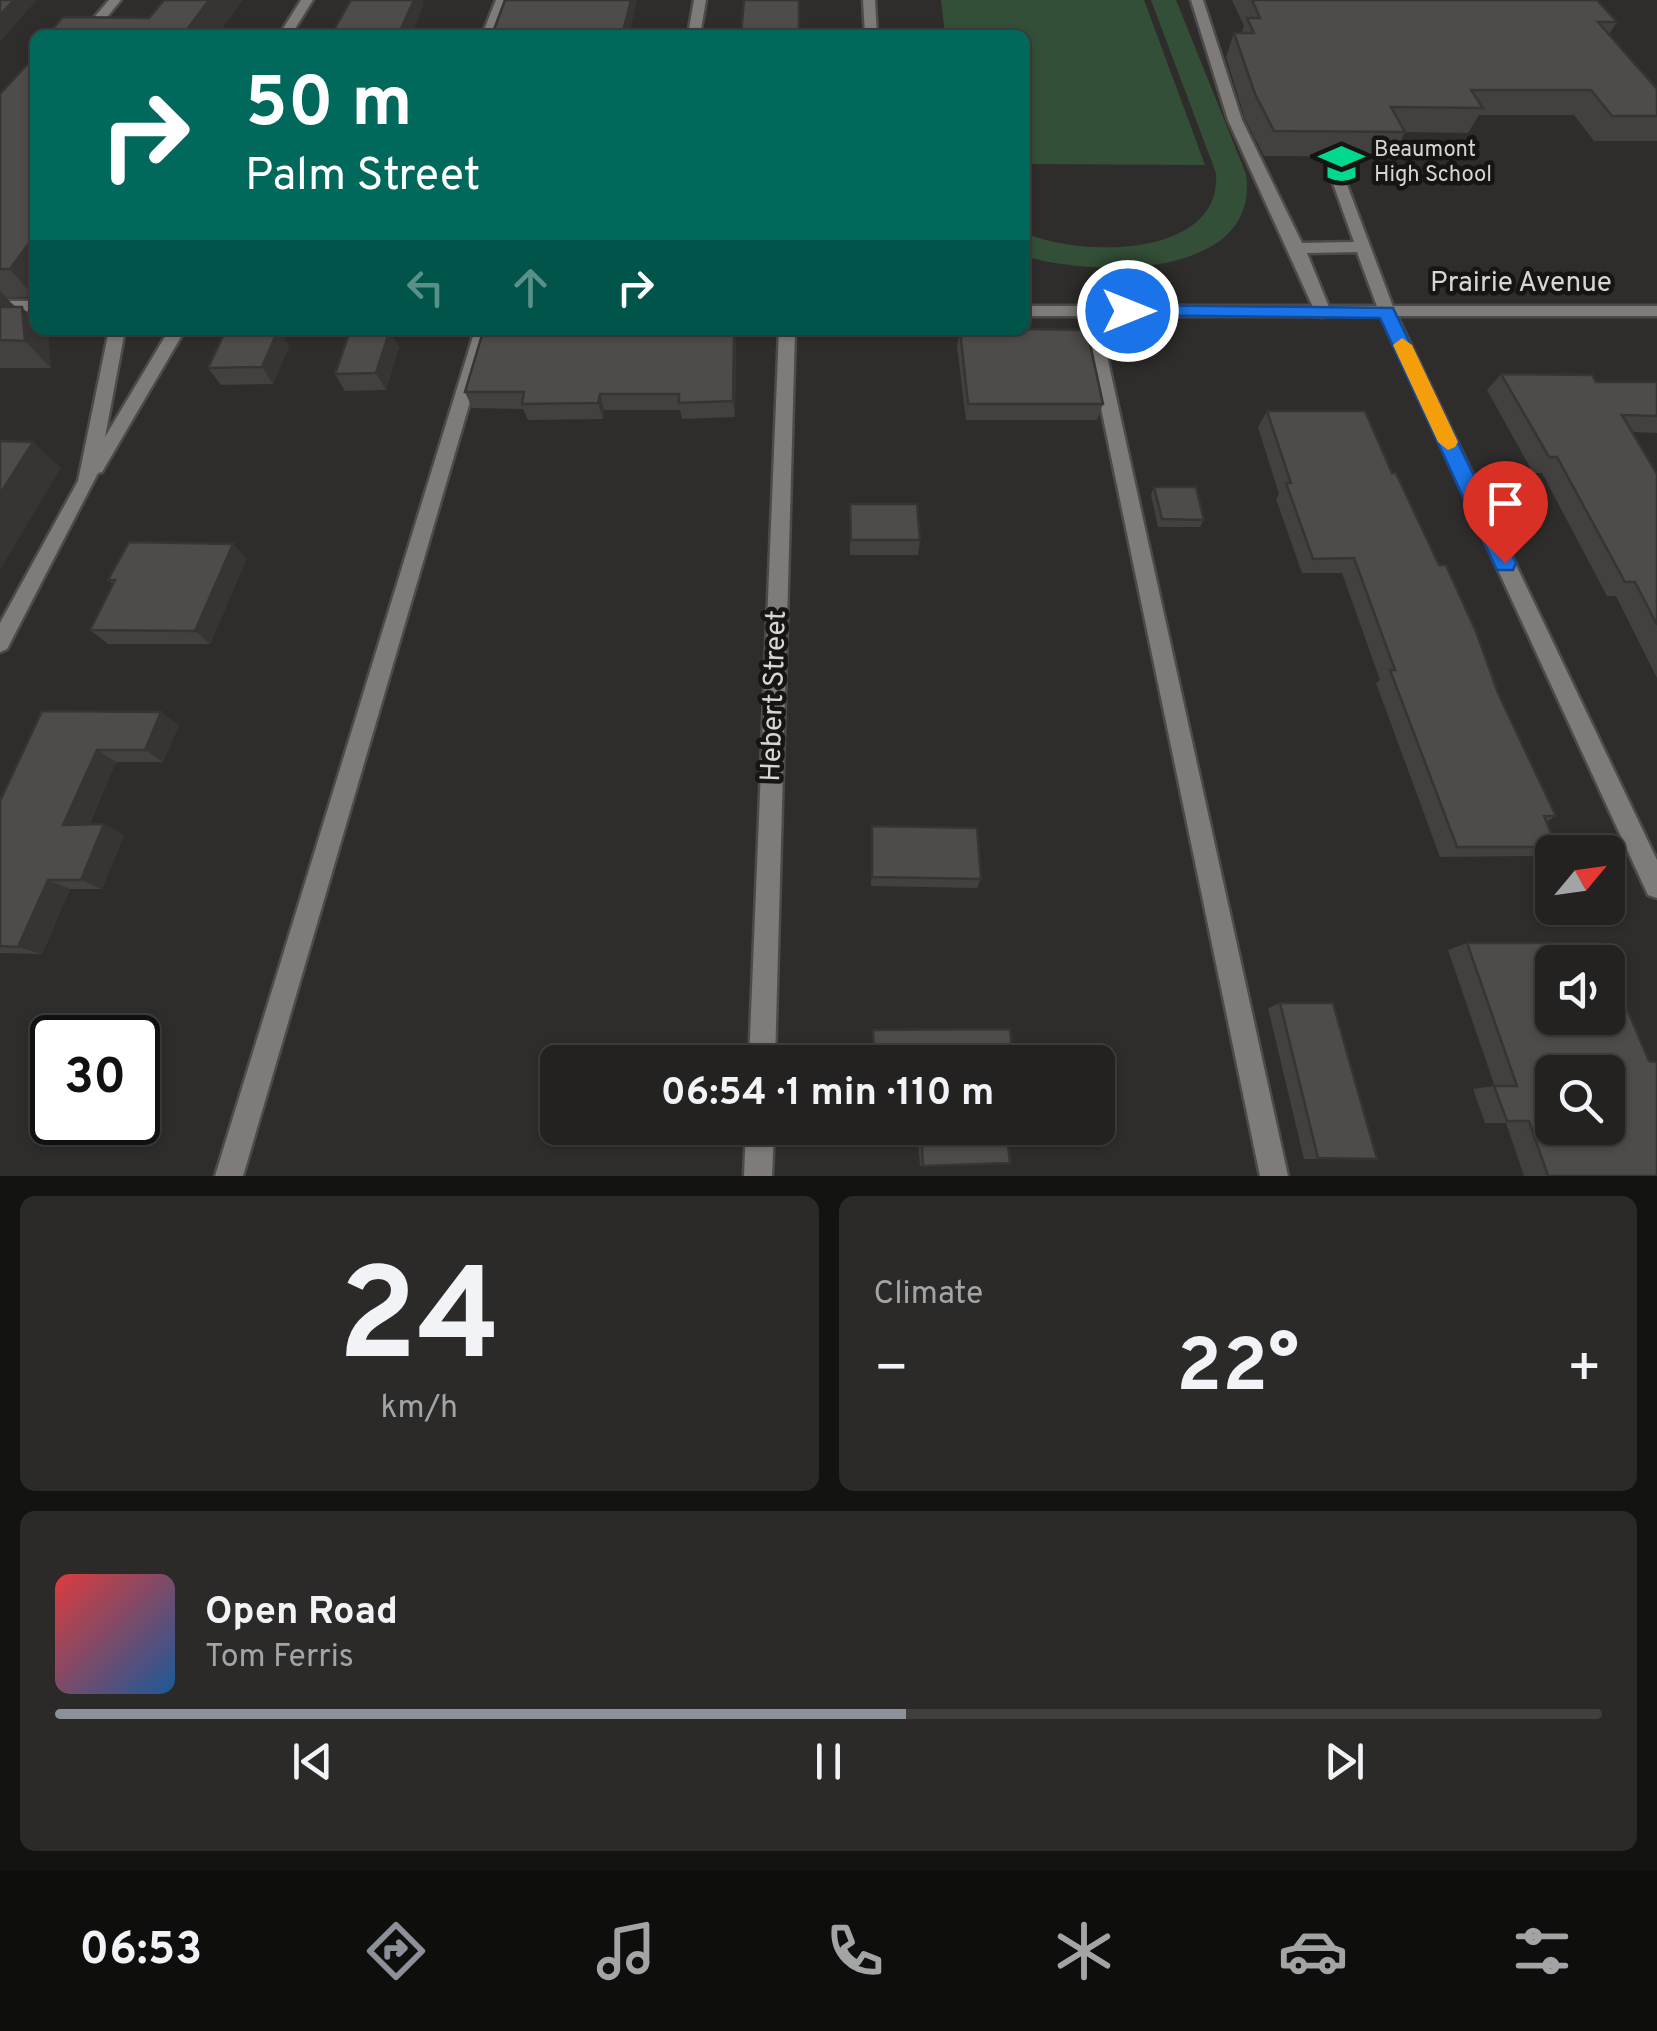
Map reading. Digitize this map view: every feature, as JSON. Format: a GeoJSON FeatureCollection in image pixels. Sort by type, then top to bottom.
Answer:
{"type":"FeatureCollection","features":[{"type":"Feature","properties":{"kind":"street"},"geometry":{"type":"LineString","coordinates":[[88,30],[115,0]]}},
{"type":"Feature","properties":{"kind":"street"},"geometry":{"type":"LineString","coordinates":[[288,30],[307,0]]}},
{"type":"Feature","properties":{"kind":"street"},"geometry":{"type":"LineString","coordinates":[[490,30],[502,0]]}},
{"type":"Feature","properties":{"kind":"street"},"geometry":{"type":"LineString","coordinates":[[695,30],[700,0]]}},
{"type":"Feature","properties":{"kind":"street"},"geometry":{"type":"LineString","coordinates":[[869,0],[870,30]]}},
{"type":"Feature","properties":{"kind":"street"},"geometry":{"type":"LineString","coordinates":[[1197,0],[1211,58],[1323,312]]}},
{"type":"Feature","properties":{"kind":"street"},"geometry":{"type":"LineString","coordinates":[[1333,164],[1387,312],[1657,886]]}},
{"type":"Feature","properties":{"kind":"street"},"geometry":{"type":"LineString","coordinates":[[1298,248],[1361,246]]}},
{"type":"Feature","properties":{"kind":"street"},"geometry":{"type":"LineString","coordinates":[[0,306],[30,306]]}},
{"type":"Feature","properties":{"kind":"street","name":"Prairie Avenue"},"geometry":{"type":"LineString","coordinates":[[1030,311],[1657,311]]}},
{"type":"Feature","properties":{"kind":"street"},"geometry":{"type":"LineString","coordinates":[[1089,311],[1274,1176]]}},
{"type":"Feature","properties":{"kind":"street"},"geometry":{"type":"LineString","coordinates":[[87,482],[116,335]]}},
{"type":"Feature","properties":{"kind":"street"},"geometry":{"type":"LineString","coordinates":[[0,643],[87,482],[174,335]]}},
{"type":"Feature","properties":{"kind":"street"},"geometry":{"type":"LineString","coordinates":[[228,1176],[481,335]]}},
{"type":"Feature","properties":{"kind":"street","name":"Hebert Street"},"geometry":{"type":"LineString","coordinates":[[763,1045],[787,335]]}},
{"type":"Feature","properties":{"kind":"street"},"geometry":{"type":"LineString","coordinates":[[758,1176],[759,1145]]}},
{"type":"Feature","properties":{"kind":"green space"},"geometry":{"type":"Polygon","coordinates":[[[941,0],[1144,0],[1205,165],[1030,164],[1030,30],[944,30],[941,0]]]}},
{"type":"Feature","properties":{"kind":"green space"},"geometry":{"type":"Polygon","coordinates":[[[1151,0],[1176,0],[1246,174],[1244,209],[1227,234],[1200,252],[1166,263],[1090,267],[1030,257],[1030,235],[1078,246],[1111,247],[1172,236],[1196,222],[1212,201],[1216,173],[1151,0]]]}},
{"type":"Feature","properties":{"kind":"building"},"geometry":{"type":"Polygon","coordinates":[[[0,0],[14,0],[0,15],[0,0]]]}},
{"type":"Feature","properties":{"kind":"building"},"geometry":{"type":"Polygon","coordinates":[[[164,0],[209,0],[187,30],[51,30],[63,17],[149,18],[164,0]]]}},
{"type":"Feature","properties":{"kind":"building"},"geometry":{"type":"Polygon","coordinates":[[[351,0],[414,0],[400,30],[334,30],[351,0]]]}},
{"type":"Feature","properties":{"kind":"building"},"geometry":{"type":"Polygon","coordinates":[[[505,0],[631,0],[623,30],[494,30],[505,0]]]}},
{"type":"Feature","properties":{"kind":"building"},"geometry":{"type":"Polygon","coordinates":[[[744,0],[799,0],[799,30],[741,30],[744,0]]]}},
{"type":"Feature","properties":{"kind":"building","name":"Beaumont High School"},"geometry":{"type":"Polygon","coordinates":[[[1252,0],[1597,0],[1617,22],[1598,22],[1657,89],[1657,116],[1612,116],[1591,90],[1471,90],[1483,108],[1391,107],[1405,132],[1274,131],[1255,94],[1234,33],[1254,33],[1247,18],[1260,18],[1252,0]]]}},
{"type":"Feature","properties":{"kind":"building"},"geometry":{"type":"Polygon","coordinates":[[[30,61],[30,242],[10,269],[0,269],[0,94],[30,61]]]}},
{"type":"Feature","properties":{"kind":"building"},"geometry":{"type":"Polygon","coordinates":[[[0,307],[22,307],[25,341],[0,340],[0,307]]]}},
{"type":"Feature","properties":{"kind":"building"},"geometry":{"type":"Polygon","coordinates":[[[1030,329],[1087,330],[1103,404],[968,404],[961,335],[1030,335],[1030,329]]]}},
{"type":"Feature","properties":{"kind":"building"},"geometry":{"type":"Polygon","coordinates":[[[224,335],[276,335],[262,367],[208,368],[224,335]]]}},
{"type":"Feature","properties":{"kind":"building"},"geometry":{"type":"Polygon","coordinates":[[[349,335],[388,335],[376,373],[335,374],[349,335]]]}},
{"type":"Feature","properties":{"kind":"building"},"geometry":{"type":"Polygon","coordinates":[[[482,335],[734,335],[733,401],[679,403],[679,394],[600,394],[598,403],[522,404],[524,392],[465,392],[482,335]]]}},
{"type":"Feature","properties":{"kind":"building"},"geometry":{"type":"Polygon","coordinates":[[[1501,374],[1592,375],[1596,382],[1657,382],[1657,416],[1622,415],[1657,474],[1657,625],[1635,582],[1625,582],[1557,457],[1549,457],[1501,374]]]}},
{"type":"Feature","properties":{"kind":"building"},"geometry":{"type":"Polygon","coordinates":[[[1267,411],[1365,411],[1439,565],[1446,565],[1498,693],[1556,816],[1544,816],[1552,835],[1535,835],[1535,847],[1457,847],[1390,670],[1395,670],[1354,558],[1313,559],[1286,483],[1291,483],[1267,411]]]}},
{"type":"Feature","properties":{"kind":"building"},"geometry":{"type":"Polygon","coordinates":[[[0,441],[33,442],[0,494],[0,441]]]}},
{"type":"Feature","properties":{"kind":"building"},"geometry":{"type":"Polygon","coordinates":[[[1154,487],[1196,487],[1204,520],[1162,519],[1154,487]]]}},
{"type":"Feature","properties":{"kind":"building"},"geometry":{"type":"Polygon","coordinates":[[[850,504],[917,504],[920,540],[851,540],[850,504]]]}},
{"type":"Feature","properties":{"kind":"building"},"geometry":{"type":"Polygon","coordinates":[[[129,542],[233,544],[195,631],[90,630],[115,580],[108,580],[129,542]]]}},
{"type":"Feature","properties":{"kind":"building"},"geometry":{"type":"Polygon","coordinates":[[[42,711],[161,712],[145,750],[97,750],[63,825],[104,824],[81,880],[48,880],[18,947],[0,946],[0,801],[42,711]]]}},
{"type":"Feature","properties":{"kind":"building"},"geometry":{"type":"Polygon","coordinates":[[[872,826],[977,828],[981,879],[872,877],[872,826]]]}},
{"type":"Feature","properties":{"kind":"building"},"geometry":{"type":"Polygon","coordinates":[[[1467,943],[1599,943],[1535,945],[1535,1035],[1625,1035],[1625,1004],[1649,1061],[1657,1062],[1657,1176],[1548,1176],[1537,1145],[1625,1145],[1625,1055],[1535,1055],[1535,1138],[1529,1121],[1507,1121],[1494,1086],[1517,1086],[1467,943]]]}},
{"type":"Feature","properties":{"kind":"building"},"geometry":{"type":"Polygon","coordinates":[[[1280,1003],[1333,1003],[1377,1159],[1318,1158],[1280,1003]]]}},
{"type":"Feature","properties":{"kind":"building"},"geometry":{"type":"Polygon","coordinates":[[[1010,1029],[1011,1045],[873,1045],[873,1030],[1010,1029]]]}},
{"type":"Feature","properties":{"kind":"building"},"geometry":{"type":"Polygon","coordinates":[[[922,1145],[1008,1145],[1010,1163],[923,1166],[922,1145]]]}},
{"type":"Feature","properties":{"kind":"slow traffic"},"geometry":{"type":"LineString","coordinates":[[1402,345],[1448,442]]}},
{"type":"Feature","properties":{"kind":"place","name":"Beaumont High School"},"geometry":{"type":"Point","coordinates":[1341,163]}},
{"type":"Feature","properties":{"kind":"route"},"geometry":{"type":"LineString","coordinates":[[1128,311],[1387,312],[1505,563]]}}]}
